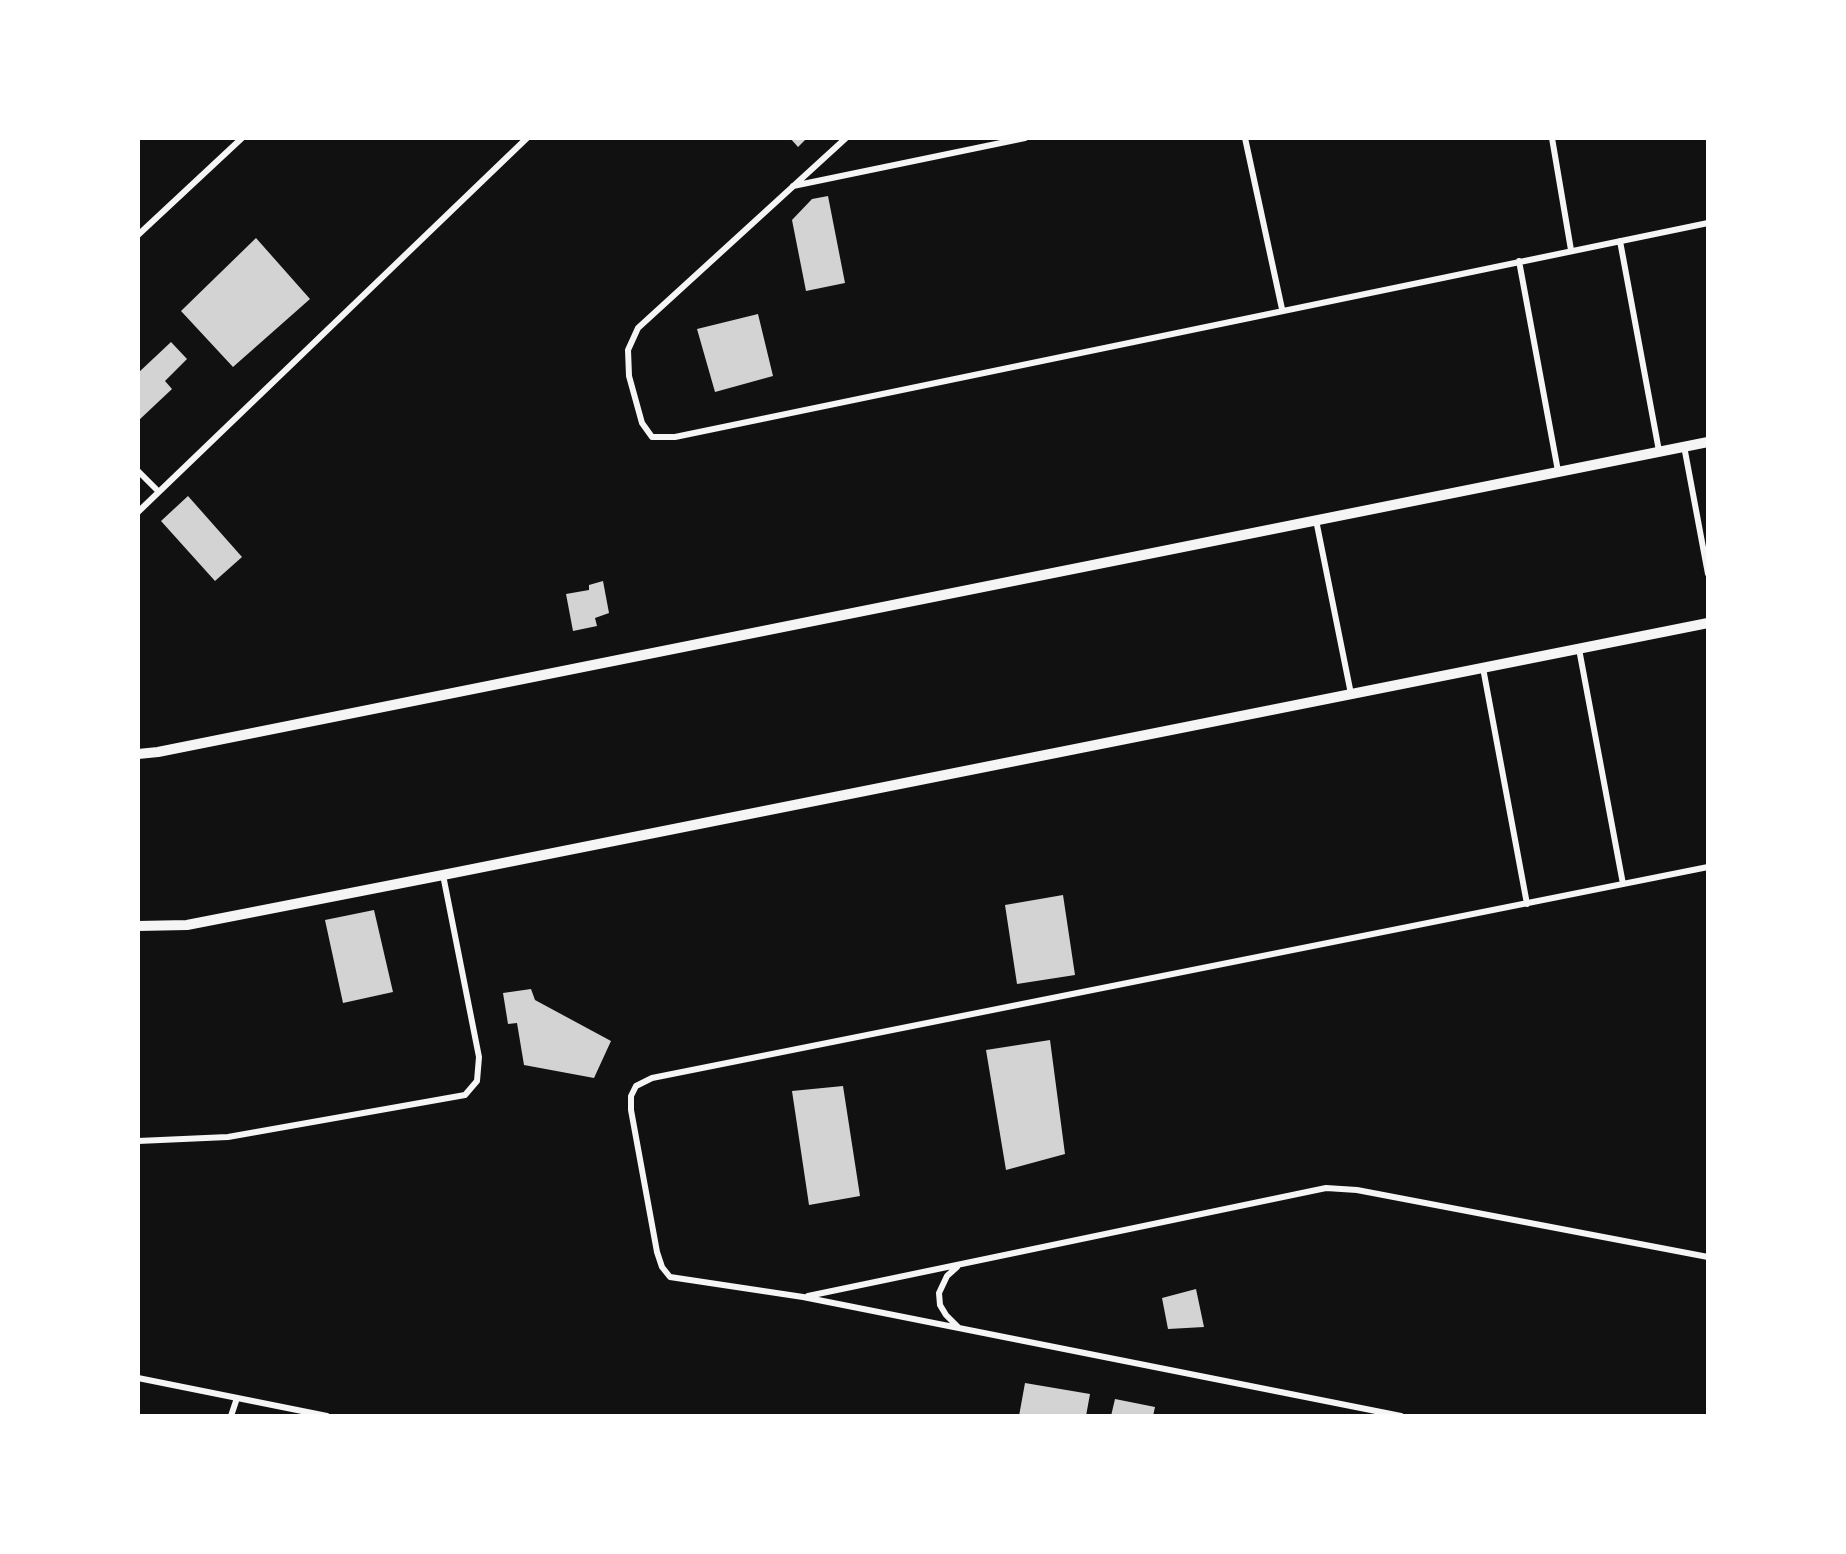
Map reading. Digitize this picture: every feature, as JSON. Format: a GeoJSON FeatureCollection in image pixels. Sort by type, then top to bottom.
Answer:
{"type":"FeatureCollection","features":[{"type":"Feature","properties":{"kind":"street"},"geometry":{"type":"LineString","coordinates":[[138,235],[242,138]]}},
{"type":"Feature","properties":{"kind":"street"},"geometry":{"type":"LineString","coordinates":[[846,138],[638,328],[628,350],[629,376],[642,423],[652,438],[675,437],[1282,309],[1708,223]]}},
{"type":"Feature","properties":{"kind":"street"},"geometry":{"type":"LineString","coordinates":[[793,186],[1025,138]]}},
{"type":"Feature","properties":{"kind":"street"},"geometry":{"type":"LineString","coordinates":[[1245,138],[1282,309]]}},
{"type":"Feature","properties":{"kind":"street"},"geometry":{"type":"LineString","coordinates":[[1552,138],[1571,250]]}},
{"type":"Feature","properties":{"kind":"street"},"geometry":{"type":"LineString","coordinates":[[138,512],[524,139]]}},
{"type":"Feature","properties":{"kind":"street"},"geometry":{"type":"LineString","coordinates":[[1620,241],[1659,451]]}},
{"type":"Feature","properties":{"kind":"street"},"geometry":{"type":"LineString","coordinates":[[1519,261],[1558,471]]}},
{"type":"Feature","properties":{"kind":"street"},"geometry":{"type":"LineString","coordinates":[[138,753],[170,750],[1708,442]]}},
{"type":"Feature","properties":{"kind":"street"},"geometry":{"type":"LineString","coordinates":[[1684,446],[1708,574]]}},
{"type":"Feature","properties":{"kind":"street"},"geometry":{"type":"LineString","coordinates":[[138,471],[159,492]]}},
{"type":"Feature","properties":{"kind":"street"},"geometry":{"type":"LineString","coordinates":[[1316,520],[1352,694]]}},
{"type":"Feature","properties":{"kind":"street"},"geometry":{"type":"LineString","coordinates":[[138,926],[187,925],[1708,623]]}},
{"type":"Feature","properties":{"kind":"street"},"geometry":{"type":"LineString","coordinates":[[1579,649],[1623,884]]}},
{"type":"Feature","properties":{"kind":"street"},"geometry":{"type":"LineString","coordinates":[[1483,668],[1527,904]]}},
{"type":"Feature","properties":{"kind":"street"},"geometry":{"type":"LineString","coordinates":[[1401,1416],[803,1297],[724,1283],[670,1277],[662,1267],[631,1110],[631,1096],[636,1086],[652,1078],[1708,867]]}},
{"type":"Feature","properties":{"kind":"street"},"geometry":{"type":"LineString","coordinates":[[138,1141],[228,1137],[465,1095],[477,1082],[479,1058],[443,875]]}},
{"type":"Feature","properties":{"kind":"street"},"geometry":{"type":"LineString","coordinates":[[803,1297],[1326,1188],[1368,1192],[1708,1257]]}},
{"type":"Feature","properties":{"kind":"street"},"geometry":{"type":"LineString","coordinates":[[958,1266],[946,1276],[939,1293],[940,1305],[946,1316],[958,1328]]}},
{"type":"Feature","properties":{"kind":"street"},"geometry":{"type":"LineString","coordinates":[[138,1378],[327,1416]]}},
{"type":"Feature","properties":{"kind":"street"},"geometry":{"type":"LineString","coordinates":[[231,1416],[237,1398]]}},
{"type":"Feature","properties":{"kind":"building"},"geometry":{"type":"Polygon","coordinates":[[[790,138],[807,138],[798,147],[790,138]]]}},
{"type":"Feature","properties":{"kind":"building"},"geometry":{"type":"Polygon","coordinates":[[[828,196],[845,283],[806,291],[792,220],[812,199],[828,196]]]}},
{"type":"Feature","properties":{"kind":"building"},"geometry":{"type":"Polygon","coordinates":[[[256,238],[310,299],[233,367],[181,311],[256,238]]]}},
{"type":"Feature","properties":{"kind":"building"},"geometry":{"type":"Polygon","coordinates":[[[758,314],[773,376],[715,392],[697,329],[758,314]]]}},
{"type":"Feature","properties":{"kind":"building"},"geometry":{"type":"Polygon","coordinates":[[[171,342],[187,359],[165,381],[172,389],[138,421],[138,373],[171,342]]]}},
{"type":"Feature","properties":{"kind":"building"},"geometry":{"type":"Polygon","coordinates":[[[188,496],[242,557],[215,581],[161,521],[188,496]]]}},
{"type":"Feature","properties":{"kind":"building"},"geometry":{"type":"Polygon","coordinates":[[[603,581],[609,613],[595,618],[597,626],[573,631],[566,594],[589,590],[589,585],[603,581]]]}},
{"type":"Feature","properties":{"kind":"building"},"geometry":{"type":"Polygon","coordinates":[[[1063,895],[1075,975],[1017,984],[1005,905],[1063,895]]]}},
{"type":"Feature","properties":{"kind":"building"},"geometry":{"type":"Polygon","coordinates":[[[374,910],[393,992],[343,1003],[325,920],[374,910]]]}},
{"type":"Feature","properties":{"kind":"building"},"geometry":{"type":"Polygon","coordinates":[[[531,989],[535,1000],[611,1041],[594,1078],[524,1065],[517,1023],[508,1024],[503,993],[531,989]]]}},
{"type":"Feature","properties":{"kind":"building"},"geometry":{"type":"Polygon","coordinates":[[[1050,1040],[1065,1154],[1006,1170],[986,1050],[1050,1040]]]}},
{"type":"Feature","properties":{"kind":"building"},"geometry":{"type":"Polygon","coordinates":[[[843,1086],[860,1196],[809,1205],[792,1091],[843,1086]]]}},
{"type":"Feature","properties":{"kind":"building"},"geometry":{"type":"Polygon","coordinates":[[[1196,1289],[1204,1327],[1168,1329],[1162,1298],[1196,1289]]]}},
{"type":"Feature","properties":{"kind":"building"},"geometry":{"type":"Polygon","coordinates":[[[1025,1383],[1090,1394],[1086,1416],[1019,1416],[1025,1383]]]}},
{"type":"Feature","properties":{"kind":"building"},"geometry":{"type":"Polygon","coordinates":[[[1115,1399],[1155,1407],[1153,1416],[1111,1416],[1115,1399]]]}}]}
